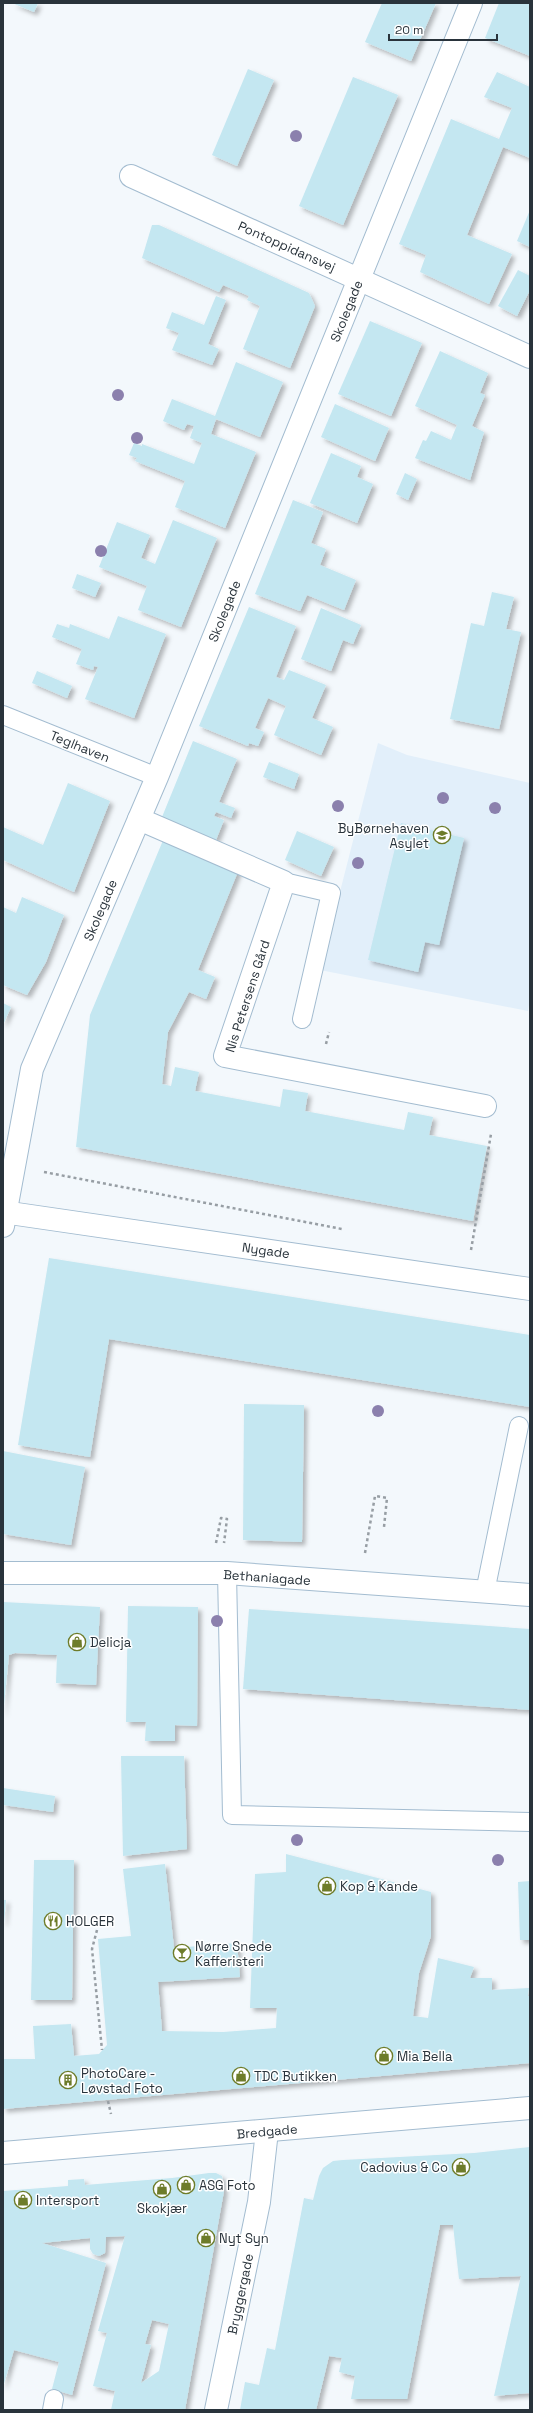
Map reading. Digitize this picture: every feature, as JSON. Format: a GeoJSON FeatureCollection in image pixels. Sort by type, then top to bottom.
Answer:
{"type":"FeatureCollection","features":[{"type":"Feature","properties":{"kind":"street","name":"Skolegade"},"geometry":{"type":"LineString","coordinates":[[4,1217],[32,1069],[157,777],[471,3]]}},
{"type":"Feature","properties":{"kind":"street","name":"Pontoppidansvej"},"geometry":{"type":"LineString","coordinates":[[132,176],[530,356]]}},
{"type":"Feature","properties":{"kind":"street"},"geometry":{"type":"LineString","coordinates":[[139,819],[284,882]]}},
{"type":"Feature","properties":{"kind":"street","name":"Nis Petersens Gård"},"geometry":{"type":"LineString","coordinates":[[284,882],[225,1056],[485,1106]]}},
{"type":"Feature","properties":{"kind":"street","name":"Nygade"},"geometry":{"type":"LineString","coordinates":[[4,1217],[530,1288]]}},
{"type":"Feature","properties":{"kind":"street","name":"Bethaniagade"},"geometry":{"type":"LineString","coordinates":[[3,1573],[224,1573],[530,1595]]}},
{"type":"Feature","properties":{"kind":"street","name":"Bredgade"},"geometry":{"type":"LineString","coordinates":[[3,2153],[530,2108]]}},
{"type":"Feature","properties":{"kind":"street","name":"Bryggergade"},"geometry":{"type":"LineString","coordinates":[[216,2410],[260,2202],[267,2131]]}},
{"type":"Feature","properties":{"kind":"lane","name":"Teglhaven"},"geometry":{"type":"LineString","coordinates":[[3,715],[157,777]]}},
{"type":"Feature","properties":{"kind":"lane"},"geometry":{"type":"LineString","coordinates":[[284,882],[331,893],[302,1019]]}},
{"type":"Feature","properties":{"kind":"lane"},"geometry":{"type":"LineString","coordinates":[[485,1592],[519,1426]]}},
{"type":"Feature","properties":{"kind":"lane"},"geometry":{"type":"LineString","coordinates":[[224,1573],[232,1815],[530,1822]]}},
{"type":"Feature","properties":{"kind":"path"},"geometry":{"type":"LineString","coordinates":[[471,1250],[493,1123],[485,1106]]}},
{"type":"Feature","properties":{"kind":"path"},"geometry":{"type":"LineString","coordinates":[[14,1166],[348,1230]]}},
{"type":"Feature","properties":{"kind":"path"},"geometry":{"type":"LineString","coordinates":[[463,1248],[478,1251]]}},
{"type":"Feature","properties":{"kind":"path"},"geometry":{"type":"LineString","coordinates":[[360,1583],[375,1496],[387,1498],[384,1527]]}},
{"type":"Feature","properties":{"kind":"path"},"geometry":{"type":"LineString","coordinates":[[216,1545],[221,1518],[227,1519],[224,1573]]}},
{"type":"Feature","properties":{"kind":"path"},"geometry":{"type":"LineString","coordinates":[[97,1930],[92,1949],[102,2050]]}},
{"type":"Feature","properties":{"kind":"shaded area","name":"ByBørnehaven Asylet"},"geometry":{"type":"Polygon","coordinates":[[[378,743],[407,755],[530,783],[530,999],[528,1011],[320,970],[378,743]]]}},
{"type":"Feature","properties":{"kind":"building"},"geometry":{"type":"Polygon","coordinates":[[[12,3],[38,3],[34,12],[12,3]]]}},
{"type":"Feature","properties":{"kind":"building"},"geometry":{"type":"Polygon","coordinates":[[[382,3],[436,3],[411,61],[365,42],[382,3]]]}},
{"type":"Feature","properties":{"kind":"building"},"geometry":{"type":"Polygon","coordinates":[[[499,3],[530,3],[530,56],[485,38],[499,3]]]}},
{"type":"Feature","properties":{"kind":"building"},"geometry":{"type":"Polygon","coordinates":[[[248,69],[274,80],[237,166],[212,155],[248,69]]]}},
{"type":"Feature","properties":{"kind":"building"},"geometry":{"type":"Polygon","coordinates":[[[497,72],[530,87],[530,158],[503,147],[467,235],[512,254],[489,304],[420,272],[426,255],[399,244],[451,119],[499,139],[512,108],[484,97],[497,72]]]}},
{"type":"Feature","properties":{"kind":"building"},"geometry":{"type":"Polygon","coordinates":[[[353,77],[398,95],[343,225],[299,206],[353,77]]]}},
{"type":"Feature","properties":{"kind":"building"},"geometry":{"type":"Polygon","coordinates":[[[530,210],[530,247],[517,241],[530,210]]]}},
{"type":"Feature","properties":{"kind":"building"},"geometry":{"type":"Polygon","coordinates":[[[152,225],[159,225],[309,293],[315,306],[290,368],[243,349],[260,306],[247,300],[249,296],[223,285],[219,292],[142,258],[152,225]]]}},
{"type":"Feature","properties":{"kind":"building"},"geometry":{"type":"Polygon","coordinates":[[[518,270],[530,276],[530,290],[517,316],[498,306],[518,270]]]}},
{"type":"Feature","properties":{"kind":"building"},"geometry":{"type":"Polygon","coordinates":[[[216,296],[226,300],[208,344],[219,349],[212,365],[172,350],[179,333],[166,328],[172,312],[204,325],[216,296]]]}},
{"type":"Feature","properties":{"kind":"building"},"geometry":{"type":"Polygon","coordinates":[[[370,321],[422,343],[391,416],[338,394],[370,321]]]}},
{"type":"Feature","properties":{"kind":"building"},"geometry":{"type":"Polygon","coordinates":[[[440,351],[488,373],[480,393],[485,395],[472,426],[484,432],[470,480],[415,458],[423,440],[426,441],[431,431],[451,440],[457,425],[415,406],[440,351]]]}},
{"type":"Feature","properties":{"kind":"building"},"geometry":{"type":"Polygon","coordinates":[[[236,362],[283,382],[260,437],[216,419],[211,434],[256,452],[225,528],[175,507],[185,481],[135,461],[137,458],[129,455],[134,443],[142,446],[142,444],[194,464],[202,443],[190,438],[194,426],[187,424],[184,430],[163,421],[172,399],[215,416],[236,362]]]}},
{"type":"Feature","properties":{"kind":"building"},"geometry":{"type":"Polygon","coordinates":[[[335,404],[389,428],[375,461],[321,437],[335,404]]]}},
{"type":"Feature","properties":{"kind":"building"},"geometry":{"type":"Polygon","coordinates":[[[331,453],[361,466],[357,477],[373,484],[357,523],[310,503],[331,453]]]}},
{"type":"Feature","properties":{"kind":"building"},"geometry":{"type":"Polygon","coordinates":[[[405,473],[417,479],[408,500],[396,494],[405,473]]]}},
{"type":"Feature","properties":{"kind":"building"},"geometry":{"type":"Polygon","coordinates":[[[293,500],[323,512],[311,543],[326,549],[320,565],[356,580],[344,610],[307,595],[300,611],[255,594],[293,500]]]}},
{"type":"Feature","properties":{"kind":"building"},"geometry":{"type":"Polygon","coordinates":[[[173,520],[217,538],[181,627],[138,610],[147,586],[99,567],[117,522],[150,535],[141,558],[155,564],[173,520]]]}},
{"type":"Feature","properties":{"kind":"building"},"geometry":{"type":"Polygon","coordinates":[[[77,574],[101,583],[95,597],[72,588],[77,574]]]}},
{"type":"Feature","properties":{"kind":"building"},"geometry":{"type":"Polygon","coordinates":[[[492,592],[514,597],[506,629],[521,632],[499,729],[450,719],[471,623],[484,626],[492,592]]]}},
{"type":"Feature","properties":{"kind":"building"},"geometry":{"type":"Polygon","coordinates":[[[249,607],[296,626],[276,677],[284,680],[289,670],[326,685],[312,718],[333,727],[321,755],[274,735],[286,706],[268,698],[255,728],[264,732],[258,746],[249,743],[248,746],[199,726],[249,607]]]}},
{"type":"Feature","properties":{"kind":"building"},"geometry":{"type":"Polygon","coordinates":[[[321,608],[361,625],[353,644],[343,640],[331,671],[301,659],[321,608]]]}},
{"type":"Feature","properties":{"kind":"building"},"geometry":{"type":"Polygon","coordinates":[[[118,616],[166,634],[134,718],[85,699],[98,667],[94,666],[93,670],[76,664],[82,649],[52,637],[57,624],[69,628],[70,624],[109,639],[118,616]]]}},
{"type":"Feature","properties":{"kind":"building"},"geometry":{"type":"Polygon","coordinates":[[[37,671],[72,686],[67,698],[32,683],[37,671]]]}},
{"type":"Feature","properties":{"kind":"building"},"geometry":{"type":"Polygon","coordinates":[[[193,741],[237,759],[219,802],[235,808],[231,818],[216,812],[214,816],[224,820],[216,840],[162,817],[193,741]]]}},
{"type":"Feature","properties":{"kind":"building"},"geometry":{"type":"Polygon","coordinates":[[[269,762],[299,774],[294,789],[263,777],[269,762]]]}},
{"type":"Feature","properties":{"kind":"building"},"geometry":{"type":"Polygon","coordinates":[[[68,783],[110,801],[74,892],[3,860],[3,827],[43,845],[68,783]]]}},
{"type":"Feature","properties":{"kind":"building"},"geometry":{"type":"Polygon","coordinates":[[[401,823],[464,838],[439,945],[425,942],[418,972],[368,960],[401,823]]]}},
{"type":"Feature","properties":{"kind":"building"},"geometry":{"type":"Polygon","coordinates":[[[297,831],[334,847],[321,876],[285,860],[297,831]]]}},
{"type":"Feature","properties":{"kind":"building"},"geometry":{"type":"Polygon","coordinates":[[[164,838],[239,869],[198,970],[215,977],[206,999],[189,992],[168,1032],[162,1084],[171,1086],[175,1067],[199,1072],[195,1091],[280,1107],[283,1089],[308,1093],[305,1111],[404,1130],[408,1112],[433,1117],[429,1135],[487,1146],[473,1221],[76,1147],[90,1015],[164,838]]]}},
{"type":"Feature","properties":{"kind":"building"},"geometry":{"type":"Polygon","coordinates":[[[22,897],[64,915],[46,962],[27,995],[3,985],[3,907],[16,913],[22,897]]]}},
{"type":"Feature","properties":{"kind":"building"},"geometry":{"type":"Polygon","coordinates":[[[3,1003],[11,1007],[3,1025],[3,1003]]]}},
{"type":"Feature","properties":{"kind":"building"},"geometry":{"type":"Polygon","coordinates":[[[49,1258],[530,1335],[530,1407],[109,1339],[90,1457],[18,1445],[49,1258]]]}},
{"type":"Feature","properties":{"kind":"building"},"geometry":{"type":"Polygon","coordinates":[[[244,1404],[304,1405],[302,1542],[243,1540],[244,1404]]]}},
{"type":"Feature","properties":{"kind":"building"},"geometry":{"type":"Polygon","coordinates":[[[3,1451],[85,1467],[71,1545],[3,1534],[3,1451]]]}},
{"type":"Feature","properties":{"kind":"building"},"geometry":{"type":"Polygon","coordinates":[[[3,1602],[100,1607],[96,1685],[56,1683],[57,1655],[15,1653],[9,1655],[3,1715],[3,1602]]]}},
{"type":"Feature","properties":{"kind":"building"},"geometry":{"type":"Polygon","coordinates":[[[128,1606],[198,1607],[197,1726],[175,1725],[175,1741],[145,1741],[146,1722],[126,1722],[128,1606]]]}},
{"type":"Feature","properties":{"kind":"building"},"geometry":{"type":"Polygon","coordinates":[[[249,1609],[530,1629],[530,1710],[243,1689],[249,1609]]]}},
{"type":"Feature","properties":{"kind":"building"},"geometry":{"type":"Polygon","coordinates":[[[121,1756],[184,1756],[187,1849],[123,1856],[121,1756]]]}},
{"type":"Feature","properties":{"kind":"building"},"geometry":{"type":"Polygon","coordinates":[[[3,1788],[55,1796],[53,1812],[3,1805],[3,1788]]]}},
{"type":"Feature","properties":{"kind":"building"},"geometry":{"type":"Polygon","coordinates":[[[286,1854],[431,1892],[431,1936],[419,1973],[413,2016],[428,2018],[438,1958],[474,1967],[470,1978],[492,1978],[492,1990],[529,1988],[530,2063],[3,2109],[3,2059],[35,2059],[33,2026],[71,2024],[74,2056],[99,2054],[107,2045],[98,1939],[131,1936],[123,1869],[165,1864],[174,1948],[237,1943],[240,1977],[158,1982],[162,2031],[223,2032],[276,2028],[277,2008],[250,2008],[255,1874],[286,1872],[286,1854]]]}},
{"type":"Feature","properties":{"kind":"building"},"geometry":{"type":"Polygon","coordinates":[[[34,1860],[74,1860],[72,2000],[31,2000],[34,1860]]]}},
{"type":"Feature","properties":{"kind":"building"},"geometry":{"type":"Polygon","coordinates":[[[530,1881],[530,1940],[520,1940],[518,1882],[530,1881]]]}},
{"type":"Feature","properties":{"kind":"building"},"geometry":{"type":"Polygon","coordinates":[[[3,1900],[6,1900],[4,1923],[3,1923],[3,1900]]]}},
{"type":"Feature","properties":{"kind":"building"},"geometry":{"type":"Polygon","coordinates":[[[530,2147],[530,2393],[494,2396],[521,2276],[459,2279],[453,2225],[440,2225],[407,2399],[351,2399],[355,2376],[339,2372],[342,2358],[329,2356],[316,2410],[240,2410],[245,2382],[259,2385],[267,2348],[275,2350],[304,2198],[313,2200],[319,2176],[323,2168],[333,2161],[474,2153],[530,2147]]]}},
{"type":"Feature","properties":{"kind":"building"},"geometry":{"type":"Polygon","coordinates":[[[216,2173],[222,2176],[224,2191],[185,2410],[111,2410],[115,2391],[93,2386],[107,2333],[98,2331],[125,2236],[106,2237],[105,2253],[99,2256],[93,2254],[90,2249],[90,2238],[42,2243],[106,2263],[72,2395],[52,2389],[59,2362],[14,2350],[3,2387],[3,2191],[68,2186],[68,2180],[84,2179],[85,2185],[216,2173]],[[152,2320],[145,2344],[151,2345],[141,2383],[159,2371],[169,2324],[152,2320]]]}},
{"type":"Feature","properties":{"kind":"place","name":"ByBørnehaven Asylet"},"geometry":{"type":"Point","coordinates":[442,835]}},
{"type":"Feature","properties":{"kind":"place","name":"Delicja"},"geometry":{"type":"Point","coordinates":[77,1642]}},
{"type":"Feature","properties":{"kind":"place","name":"Kop & Kande"},"geometry":{"type":"Point","coordinates":[327,1886]}},
{"type":"Feature","properties":{"kind":"place","name":"HOLGER"},"geometry":{"type":"Point","coordinates":[53,1921]}},
{"type":"Feature","properties":{"kind":"place","name":"Nørre Snede Kafferisteri"},"geometry":{"type":"Point","coordinates":[182,1953]}},
{"type":"Feature","properties":{"kind":"place","name":"Mia Bella"},"geometry":{"type":"Point","coordinates":[384,2056]}},
{"type":"Feature","properties":{"kind":"place","name":"TDC Butikken"},"geometry":{"type":"Point","coordinates":[241,2076]}},
{"type":"Feature","properties":{"kind":"place","name":"PhotoCare - Løvstad Foto"},"geometry":{"type":"Point","coordinates":[68,2080]}},
{"type":"Feature","properties":{"kind":"place","name":"Cadovius & Co"},"geometry":{"type":"Point","coordinates":[461,2167]}},
{"type":"Feature","properties":{"kind":"place","name":"ASG Foto"},"geometry":{"type":"Point","coordinates":[186,2185]}},
{"type":"Feature","properties":{"kind":"place","name":"Skokjær"},"geometry":{"type":"Point","coordinates":[162,2189]}},
{"type":"Feature","properties":{"kind":"place","name":"Intersport"},"geometry":{"type":"Point","coordinates":[23,2200]}},
{"type":"Feature","properties":{"kind":"place","name":"Nyt Syn"},"geometry":{"type":"Point","coordinates":[206,2238]}}]}
